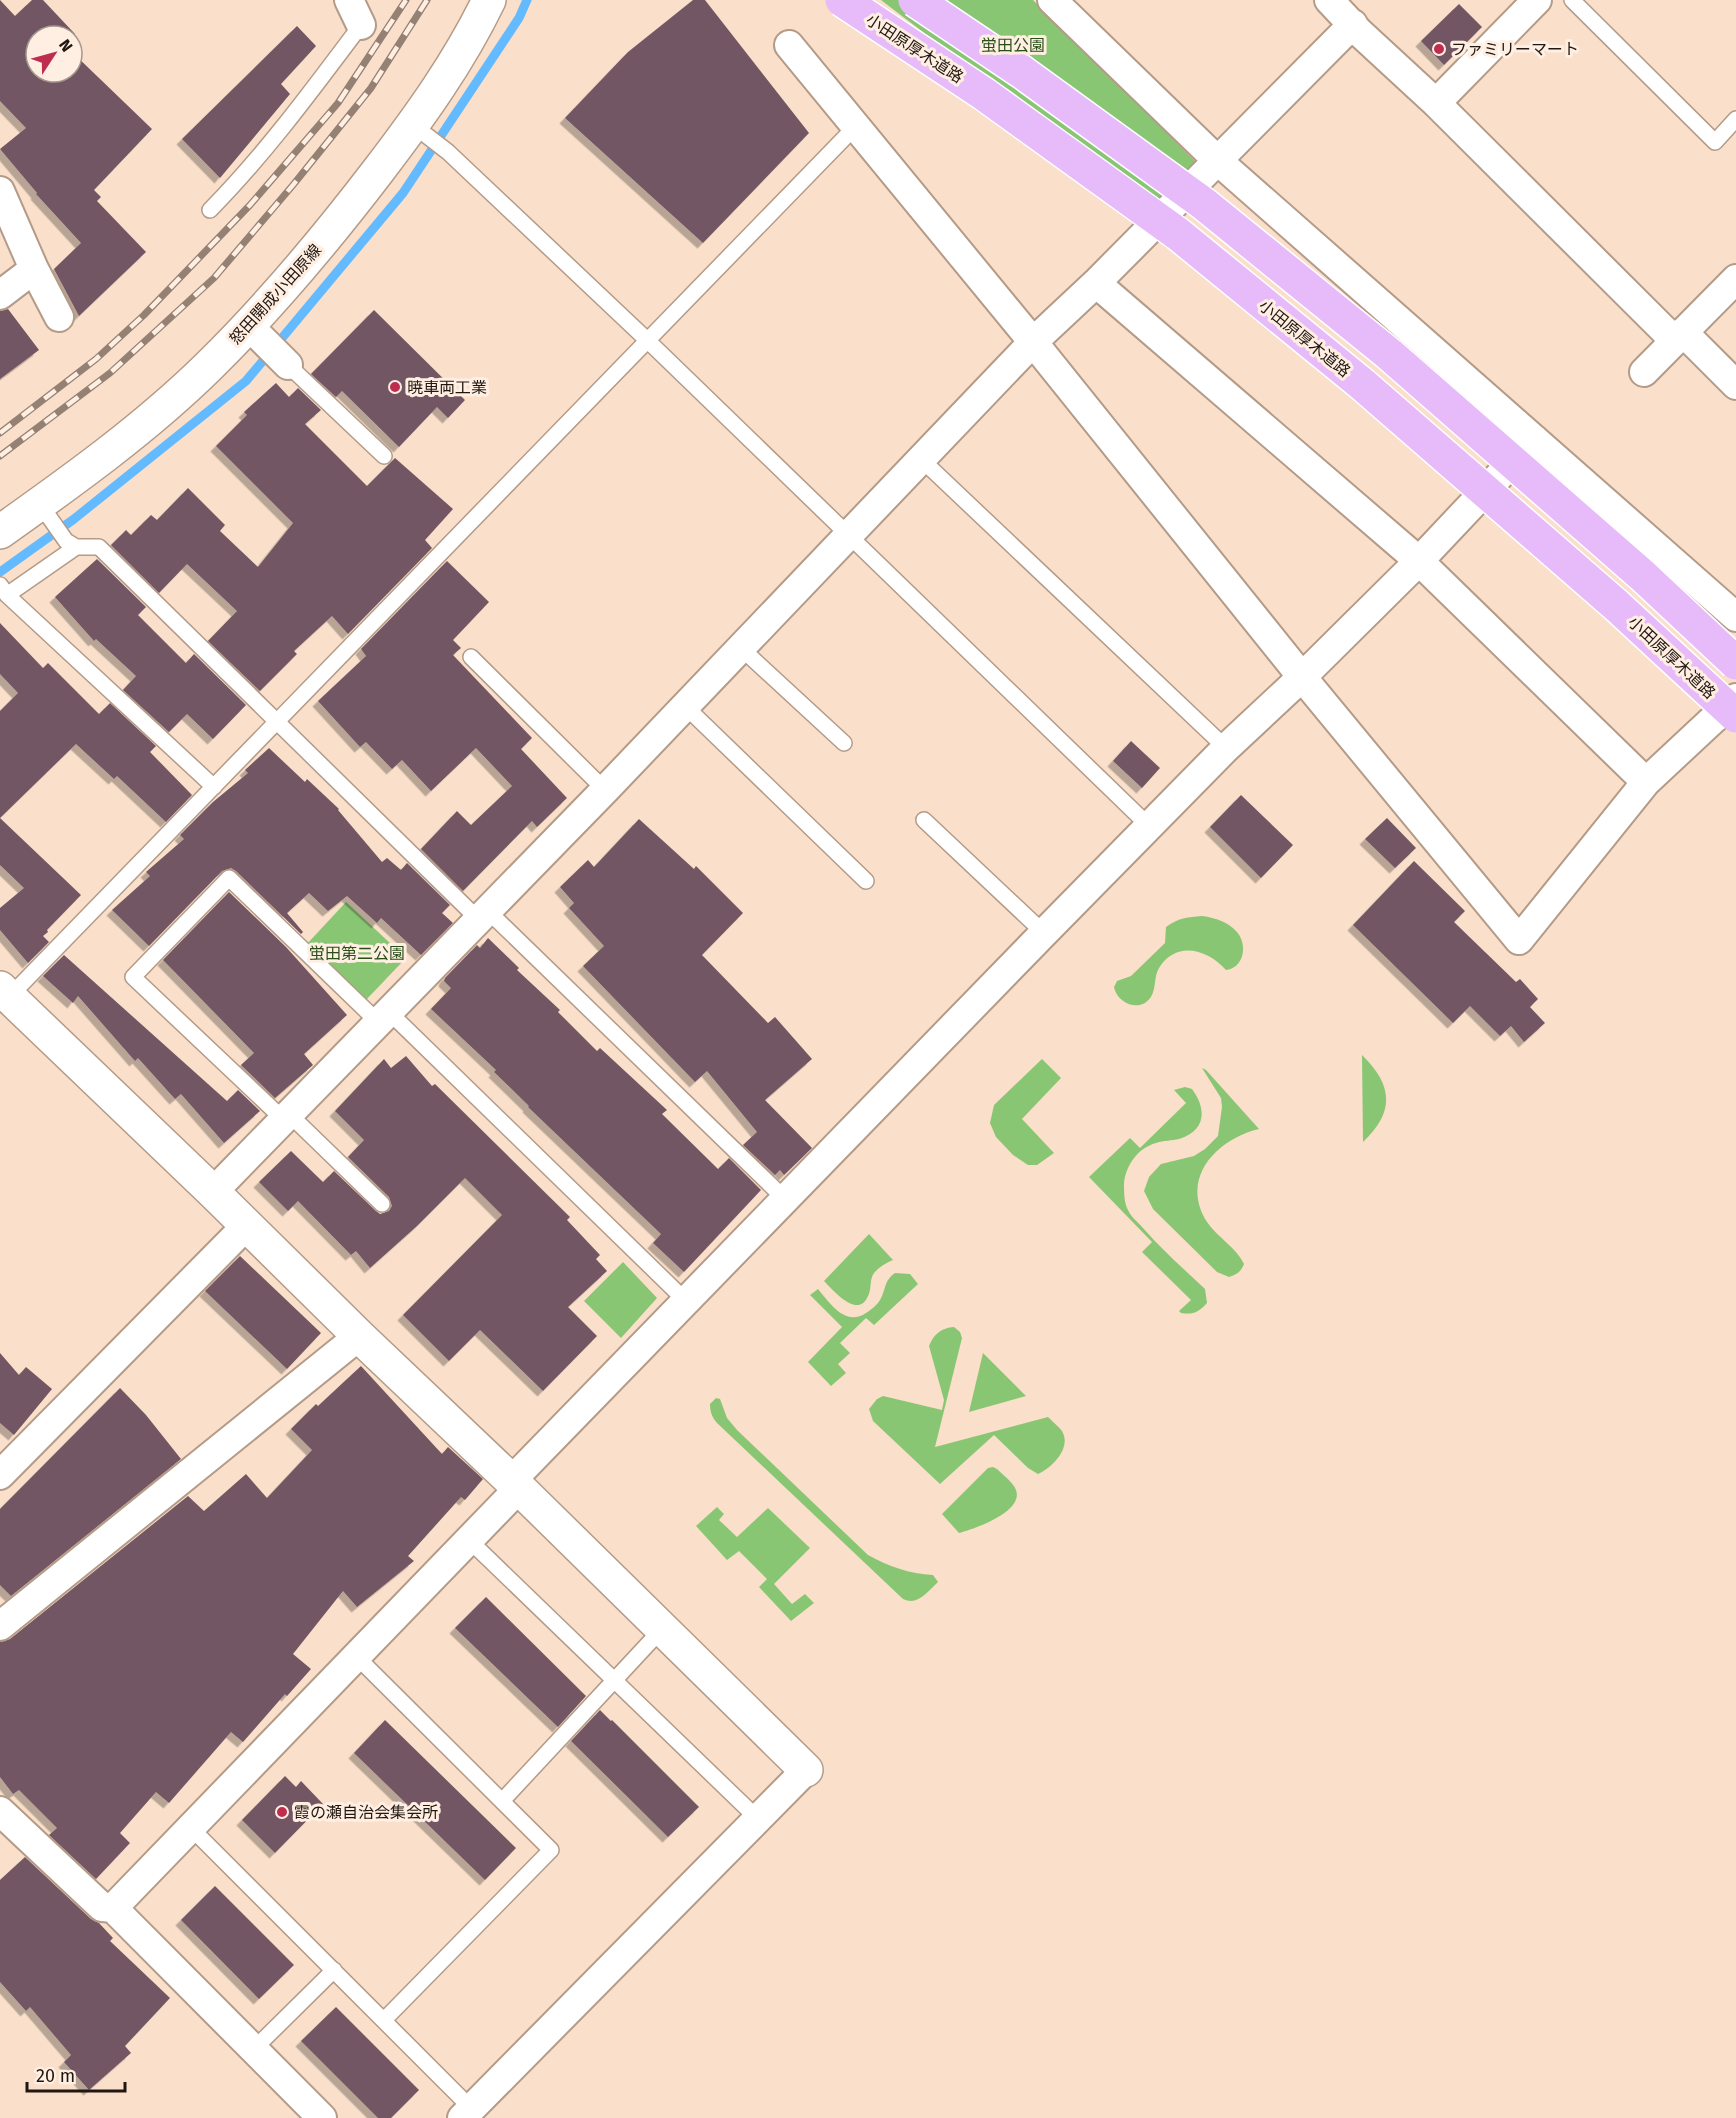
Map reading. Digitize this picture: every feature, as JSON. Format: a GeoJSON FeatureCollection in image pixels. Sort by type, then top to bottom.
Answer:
{"type":"FeatureCollection","features":[{"type":"Feature","properties":{"kind":"highway","name":"小田原厚木道路"},"geometry":{"type":"LineString","coordinates":[[842,0],[984,94],[1178,234],[1362,384],[1616,605],[1736,716]]}},
{"type":"Feature","properties":{"kind":"highway"},"geometry":{"type":"LineString","coordinates":[[915,0],[1022,72],[1204,204],[1389,354],[1643,576],[1736,663]]}},
{"type":"Feature","properties":{"kind":"street","name":"怒田開成小田原線"},"geometry":{"type":"LineString","coordinates":[[0,532],[44,511],[106,454],[209,366],[255,332],[290,281],[419,130],[489,0]]}},
{"type":"Feature","properties":{"kind":"street"},"geometry":{"type":"LineString","coordinates":[[1052,0],[1218,161],[1736,617]]}},
{"type":"Feature","properties":{"kind":"street"},"geometry":{"type":"LineString","coordinates":[[1329,0],[1679,337],[1736,385]]}},
{"type":"Feature","properties":{"kind":"street"},"geometry":{"type":"LineString","coordinates":[[1436,103],[1537,0]]}},
{"type":"Feature","properties":{"kind":"street"},"geometry":{"type":"LineString","coordinates":[[213,1192],[484,916],[1033,342],[1096,283],[1353,24]]}},
{"type":"Feature","properties":{"kind":"street"},"geometry":{"type":"LineString","coordinates":[[789,45],[1033,342],[1302,677],[1519,940],[1646,782],[1736,698]]}},
{"type":"Feature","properties":{"kind":"street"},"geometry":{"type":"LineString","coordinates":[[0,191],[34,269],[59,317]]}},
{"type":"Feature","properties":{"kind":"street"},"geometry":{"type":"LineString","coordinates":[[0,295],[34,269]]}},
{"type":"Feature","properties":{"kind":"street"},"geometry":{"type":"LineString","coordinates":[[1644,372],[1736,279]]}},
{"type":"Feature","properties":{"kind":"street"},"geometry":{"type":"LineString","coordinates":[[1096,283],[1419,561],[1646,782]]}},
{"type":"Feature","properties":{"kind":"street"},"geometry":{"type":"LineString","coordinates":[[255,332],[288,365]]}},
{"type":"Feature","properties":{"kind":"street"},"geometry":{"type":"LineString","coordinates":[[113,1908],[469,1540],[515,1484],[785,1199],[1226,748],[1302,677],[1419,561],[1534,439]]}},
{"type":"Feature","properties":{"kind":"street"},"geometry":{"type":"LineString","coordinates":[[5,993],[515,1484],[806,1770],[467,2113]]}},
{"type":"Feature","properties":{"kind":"street"},"geometry":{"type":"LineString","coordinates":[[0,1475],[246,1226]]}},
{"type":"Feature","properties":{"kind":"street"},"geometry":{"type":"LineString","coordinates":[[0,1626],[359,1336]]}},
{"type":"Feature","properties":{"kind":"street"},"geometry":{"type":"LineString","coordinates":[[0,1811],[102,1907],[113,1908],[322,2118]]}},
{"type":"Feature","properties":{"kind":"lane"},"geometry":{"type":"LineString","coordinates":[[1572,0],[1715,142],[1736,120]]}},
{"type":"Feature","properties":{"kind":"lane"},"geometry":{"type":"LineString","coordinates":[[210,210],[239,180],[293,115],[355,13]]}},
{"type":"Feature","properties":{"kind":"lane"},"geometry":{"type":"LineString","coordinates":[[5,993],[278,723],[856,126]]}},
{"type":"Feature","properties":{"kind":"lane"},"geometry":{"type":"LineString","coordinates":[[419,130],[448,152],[647,340],[1149,826]]}},
{"type":"Feature","properties":{"kind":"lane"},"geometry":{"type":"LineString","coordinates":[[288,365],[384,456]]}},
{"type":"Feature","properties":{"kind":"lane"},"geometry":{"type":"LineString","coordinates":[[921,459],[1226,748]]}},
{"type":"Feature","properties":{"kind":"lane"},"geometry":{"type":"LineString","coordinates":[[44,511],[71,544]]}},
{"type":"Feature","properties":{"kind":"lane"},"geometry":{"type":"LineString","coordinates":[[214,787],[4,590],[71,544],[99,547],[278,723],[785,1199]]}},
{"type":"Feature","properties":{"kind":"lane"},"geometry":{"type":"LineString","coordinates":[[741,648],[844,743]]}},
{"type":"Feature","properties":{"kind":"lane"},"geometry":{"type":"LineString","coordinates":[[471,657],[605,790]]}},
{"type":"Feature","properties":{"kind":"lane"},"geometry":{"type":"LineString","coordinates":[[686,706],[866,881]]}},
{"type":"Feature","properties":{"kind":"lane"},"geometry":{"type":"LineString","coordinates":[[924,820],[1044,933]]}},
{"type":"Feature","properties":{"kind":"lane"},"geometry":{"type":"LineString","coordinates":[[382,1204],[133,977],[229,878],[384,1018],[687,1302]]}},
{"type":"Feature","properties":{"kind":"lane"},"geometry":{"type":"LineString","coordinates":[[469,1540],[758,1819]]}},
{"type":"Feature","properties":{"kind":"lane"},"geometry":{"type":"LineString","coordinates":[[502,1801],[662,1629]]}},
{"type":"Feature","properties":{"kind":"lane"},"geometry":{"type":"LineString","coordinates":[[356,1656],[551,1850],[384,2020]]}},
{"type":"Feature","properties":{"kind":"lane"},"geometry":{"type":"LineString","coordinates":[[191,1828],[384,2020],[467,2113]]}},
{"type":"Feature","properties":{"kind":"lane"},"geometry":{"type":"LineString","coordinates":[[254,2049],[334,1970]]}},
{"type":"Feature","properties":{"kind":"green space","name":"蛍田公園"},"geometry":{"type":"Polygon","coordinates":[[[881,0],[1033,0],[1196,162],[1155,205],[881,0]]]}},
{"type":"Feature","properties":{"kind":"green space","name":"蛍田第二公園"},"geometry":{"type":"Polygon","coordinates":[[[346,902],[406,958],[365,1001],[306,945],[346,902]]]}},
{"type":"Feature","properties":{"kind":"green space"},"geometry":{"type":"Polygon","coordinates":[[[1202,916],[1221,921],[1237,932],[1243,949],[1237,965],[1226,970],[1219,963],[1201,953],[1183,951],[1166,959],[1159,968],[1152,995],[1148,1001],[1130,1005],[1120,998],[1114,987],[1117,981],[1131,976],[1165,943],[1166,927],[1183,918],[1202,916]]]}},
{"type":"Feature","properties":{"kind":"green space"},"geometry":{"type":"Polygon","coordinates":[[[1362,1055],[1380,1077],[1386,1098],[1381,1120],[1363,1142],[1362,1055]]]}},
{"type":"Feature","properties":{"kind":"green space"},"geometry":{"type":"Polygon","coordinates":[[[1042,1059],[1061,1078],[1022,1119],[1054,1153],[1037,1165],[1028,1165],[1013,1155],[996,1137],[990,1123],[994,1105],[1042,1059]]]}},
{"type":"Feature","properties":{"kind":"green space"},"geometry":{"type":"Polygon","coordinates":[[[1202,1068],[1259,1129],[1244,1134],[1217,1151],[1200,1176],[1197,1190],[1199,1206],[1207,1222],[1244,1264],[1238,1273],[1229,1277],[1217,1272],[1153,1209],[1144,1191],[1149,1177],[1161,1164],[1194,1156],[1218,1136],[1221,1098],[1202,1068]]]}},
{"type":"Feature","properties":{"kind":"green space"},"geometry":{"type":"Polygon","coordinates":[[[1185,1087],[1192,1089],[1200,1104],[1202,1112],[1199,1125],[1188,1135],[1150,1145],[1138,1153],[1127,1170],[1124,1190],[1129,1213],[1165,1252],[1205,1289],[1207,1303],[1198,1311],[1189,1314],[1179,1311],[1191,1300],[1142,1252],[1152,1242],[1089,1177],[1130,1138],[1140,1148],[1186,1103],[1174,1090],[1185,1087]]]}},
{"type":"Feature","properties":{"kind":"green space"},"geometry":{"type":"Polygon","coordinates":[[[869,1234],[893,1260],[874,1273],[864,1303],[852,1304],[839,1296],[824,1281],[869,1234]]]}},
{"type":"Feature","properties":{"kind":"green space"},"geometry":{"type":"Polygon","coordinates":[[[623,1262],[657,1298],[621,1338],[584,1301],[623,1262]]]}},
{"type":"Feature","properties":{"kind":"green space"},"geometry":{"type":"Polygon","coordinates":[[[895,1273],[910,1274],[918,1284],[874,1325],[866,1318],[840,1343],[850,1353],[838,1364],[846,1373],[831,1386],[808,1362],[842,1327],[810,1295],[818,1289],[839,1312],[858,1317],[877,1304],[888,1281],[895,1273]]]}},
{"type":"Feature","properties":{"kind":"green space"},"geometry":{"type":"Polygon","coordinates":[[[954,1327],[960,1332],[962,1338],[935,1447],[1048,1417],[1062,1431],[1064,1444],[1059,1457],[1038,1474],[1028,1468],[994,1435],[940,1484],[873,1421],[869,1409],[877,1399],[883,1396],[942,1410],[944,1400],[929,1346],[939,1332],[954,1327]]]}},
{"type":"Feature","properties":{"kind":"green space"},"geometry":{"type":"Polygon","coordinates":[[[983,1353],[1026,1396],[969,1412],[983,1353]]]}},
{"type":"Feature","properties":{"kind":"green space"},"geometry":{"type":"Polygon","coordinates":[[[716,1398],[720,1399],[727,1418],[737,1430],[868,1555],[899,1569],[933,1575],[938,1582],[918,1599],[908,1601],[903,1599],[717,1423],[710,1407],[716,1398]]]}},
{"type":"Feature","properties":{"kind":"green space"},"geometry":{"type":"Polygon","coordinates":[[[993,1467],[1013,1484],[1016,1498],[1013,1505],[996,1518],[959,1533],[942,1514],[988,1468],[993,1467]]]}},
{"type":"Feature","properties":{"kind":"green space"},"geometry":{"type":"Polygon","coordinates":[[[717,1507],[724,1514],[719,1520],[737,1537],[768,1508],[810,1548],[774,1584],[792,1604],[805,1594],[814,1603],[791,1621],[759,1587],[767,1579],[739,1551],[727,1560],[696,1526],[717,1507]]]}},
{"type":"Feature","properties":{"kind":"building"},"geometry":{"type":"Polygon","coordinates":[[[0,0],[15,16],[32,0],[43,0],[66,24],[24,24],[24,84],[84,84],[84,64],[152,129],[94,190],[101,197],[97,201],[146,252],[79,316],[54,269],[81,243],[36,194],[0,149],[26,128],[0,101],[0,0]]]}},
{"type":"Feature","properties":{"kind":"building"},"geometry":{"type":"Polygon","coordinates":[[[693,0],[705,0],[809,133],[703,243],[565,118],[628,52],[693,0]]]}},
{"type":"Feature","properties":{"kind":"building"},"geometry":{"type":"Polygon","coordinates":[[[1459,4],[1482,27],[1444,65],[1421,41],[1459,4]]]}},
{"type":"Feature","properties":{"kind":"building"},"geometry":{"type":"Polygon","coordinates":[[[297,26],[316,46],[281,84],[290,94],[220,178],[182,139],[297,26]]]}},
{"type":"Feature","properties":{"kind":"building"},"geometry":{"type":"Polygon","coordinates":[[[8,309],[39,350],[0,379],[0,311],[8,309]]]}},
{"type":"Feature","properties":{"kind":"building","name":"暁車両工業"},"geometry":{"type":"Polygon","coordinates":[[[374,310],[465,400],[448,418],[437,407],[399,447],[342,391],[336,397],[311,374],[374,310]]]}},
{"type":"Feature","properties":{"kind":"building"},"geometry":{"type":"Polygon","coordinates":[[[276,383],[289,397],[298,388],[321,410],[305,424],[367,486],[395,458],[453,509],[425,540],[432,548],[348,634],[332,616],[294,651],[297,654],[260,691],[208,641],[237,611],[187,564],[159,593],[111,545],[126,530],[131,535],[151,515],[157,520],[188,488],[225,525],[220,531],[258,567],[293,523],[216,446],[247,415],[244,412],[276,383]]]}},
{"type":"Feature","properties":{"kind":"building"},"geometry":{"type":"Polygon","coordinates":[[[97,559],[146,607],[138,615],[186,663],[194,654],[246,705],[213,739],[187,714],[169,732],[123,690],[136,676],[96,639],[94,641],[55,597],[97,559]]]}},
{"type":"Feature","properties":{"kind":"building"},"geometry":{"type":"Polygon","coordinates":[[[447,561],[489,602],[453,640],[461,648],[453,655],[532,738],[521,749],[567,798],[537,827],[532,821],[463,891],[421,849],[457,811],[471,825],[512,786],[476,748],[431,791],[402,760],[392,769],[366,742],[360,747],[318,701],[366,656],[361,649],[447,561]]]}},
{"type":"Feature","properties":{"kind":"building"},"geometry":{"type":"Polygon","coordinates":[[[0,623],[43,668],[48,663],[99,714],[110,703],[156,746],[150,752],[192,795],[166,822],[117,776],[114,779],[76,744],[0,818],[0,711],[18,693],[0,674],[0,623]]]}},
{"type":"Feature","properties":{"kind":"building"},"geometry":{"type":"Polygon","coordinates":[[[1131,741],[1160,768],[1142,788],[1113,761],[1131,741]]]}},
{"type":"Feature","properties":{"kind":"building"},"geometry":{"type":"Polygon","coordinates":[[[269,748],[305,782],[307,779],[339,809],[382,862],[387,858],[401,870],[407,863],[450,905],[442,913],[453,923],[421,955],[381,918],[377,923],[347,896],[328,911],[309,893],[287,913],[303,932],[301,934],[231,868],[222,871],[149,946],[112,910],[150,876],[146,872],[184,839],[180,835],[213,802],[248,773],[245,770],[269,748]]]}},
{"type":"Feature","properties":{"kind":"building"},"geometry":{"type":"Polygon","coordinates":[[[1241,795],[1293,845],[1261,878],[1210,827],[1241,795]]]}},
{"type":"Feature","properties":{"kind":"building"},"geometry":{"type":"Polygon","coordinates":[[[0,818],[81,895],[47,930],[48,932],[43,936],[49,942],[28,963],[0,930],[0,908],[24,888],[0,865],[0,818]]]}},
{"type":"Feature","properties":{"kind":"building"},"geometry":{"type":"Polygon","coordinates":[[[1387,818],[1416,848],[1395,868],[1365,839],[1387,818]]]}},
{"type":"Feature","properties":{"kind":"building"},"geometry":{"type":"Polygon","coordinates":[[[639,819],[694,869],[696,866],[743,913],[702,955],[768,1023],[775,1017],[812,1059],[765,1100],[812,1148],[784,1175],[780,1170],[775,1175],[743,1145],[757,1132],[707,1071],[695,1082],[583,966],[604,946],[569,908],[574,903],[560,887],[588,860],[594,867],[639,819]]]}},
{"type":"Feature","properties":{"kind":"building"},"geometry":{"type":"Polygon","coordinates":[[[1414,861],[1465,911],[1454,922],[1516,982],[1520,979],[1538,999],[1530,1007],[1545,1023],[1524,1042],[1511,1026],[1500,1036],[1470,1006],[1453,1023],[1353,925],[1414,861]]]}},
{"type":"Feature","properties":{"kind":"building"},"geometry":{"type":"Polygon","coordinates":[[[229,892],[286,947],[347,1015],[304,1054],[313,1065],[275,1098],[241,1065],[254,1053],[163,960],[229,892]]]}},
{"type":"Feature","properties":{"kind":"building"},"geometry":{"type":"Polygon","coordinates":[[[488,938],[519,968],[517,970],[560,1010],[558,1012],[597,1051],[600,1048],[667,1110],[662,1114],[718,1169],[729,1158],[761,1190],[684,1272],[653,1243],[661,1234],[528,1107],[494,1072],[496,1070],[431,1009],[451,988],[444,981],[445,978],[477,945],[480,948],[488,938]]]}},
{"type":"Feature","properties":{"kind":"building"},"geometry":{"type":"Polygon","coordinates":[[[64,955],[227,1101],[238,1090],[260,1111],[224,1143],[181,1094],[175,1099],[138,1058],[135,1061],[78,996],[73,1003],[43,976],[64,955]]]}},
{"type":"Feature","properties":{"kind":"building"},"geometry":{"type":"Polygon","coordinates":[[[406,1056],[432,1086],[435,1084],[570,1217],[567,1220],[600,1255],[596,1259],[607,1271],[568,1307],[597,1336],[543,1391],[480,1330],[449,1361],[403,1315],[502,1215],[465,1178],[417,1226],[370,1268],[356,1251],[351,1255],[298,1201],[288,1211],[259,1182],[291,1151],[323,1182],[334,1171],[380,1214],[389,1211],[392,1206],[389,1197],[348,1157],[364,1140],[335,1111],[384,1059],[391,1068],[406,1056]]]}},
{"type":"Feature","properties":{"kind":"building"},"geometry":{"type":"Polygon","coordinates":[[[240,1256],[321,1333],[287,1369],[205,1291],[240,1256]]]}},
{"type":"Feature","properties":{"kind":"building"},"geometry":{"type":"Polygon","coordinates":[[[0,1353],[19,1375],[26,1367],[52,1389],[14,1435],[0,1423],[0,1353]]]}},
{"type":"Feature","properties":{"kind":"building"},"geometry":{"type":"Polygon","coordinates":[[[361,1366],[442,1454],[448,1447],[483,1479],[465,1500],[461,1497],[408,1556],[414,1561],[357,1607],[343,1591],[293,1654],[311,1669],[287,1696],[285,1694],[243,1742],[231,1732],[169,1803],[156,1792],[120,1833],[130,1843],[96,1879],[49,1835],[57,1828],[19,1790],[13,1794],[0,1777],[0,1642],[10,1639],[188,1496],[204,1511],[246,1474],[267,1498],[312,1450],[291,1429],[316,1404],[318,1406],[361,1366]]]}},
{"type":"Feature","properties":{"kind":"building"},"geometry":{"type":"Polygon","coordinates":[[[120,1388],[146,1415],[181,1459],[11,1596],[0,1585],[0,1509],[120,1388]]]}},
{"type":"Feature","properties":{"kind":"building"},"geometry":{"type":"Polygon","coordinates":[[[486,1597],[586,1696],[558,1727],[455,1628],[486,1597]]]}},
{"type":"Feature","properties":{"kind":"building"},"geometry":{"type":"Polygon","coordinates":[[[600,1710],[699,1807],[668,1837],[571,1741],[600,1710]]]}},
{"type":"Feature","properties":{"kind":"building"},"geometry":{"type":"Polygon","coordinates":[[[385,1720],[516,1848],[485,1880],[354,1753],[385,1720]]]}},
{"type":"Feature","properties":{"kind":"building","name":"霞の瀬自治会集会所"},"geometry":{"type":"Polygon","coordinates":[[[285,1776],[296,1787],[301,1781],[323,1804],[275,1853],[242,1820],[285,1776]]]}},
{"type":"Feature","properties":{"kind":"building"},"geometry":{"type":"Polygon","coordinates":[[[25,1857],[91,1919],[99,1923],[113,1938],[110,1941],[170,1998],[125,2046],[131,2053],[89,2090],[64,2062],[71,2055],[30,2007],[26,2011],[0,1982],[0,1880],[25,1857]]]}},
{"type":"Feature","properties":{"kind":"building"},"geometry":{"type":"Polygon","coordinates":[[[215,1886],[294,1965],[259,1999],[181,1920],[215,1886]]]}},
{"type":"Feature","properties":{"kind":"building"},"geometry":{"type":"Polygon","coordinates":[[[336,2007],[419,2090],[391,2118],[378,2118],[301,2041],[336,2007]]]}},
{"type":"Feature","properties":{"kind":"waterway"},"geometry":{"type":"LineString","coordinates":[[0,572],[74,519],[246,381],[403,193],[519,18],[527,0]]}},
{"type":"Feature","properties":{"kind":"railway"},"geometry":{"type":"LineString","coordinates":[[0,433],[96,359],[144,315],[250,205],[338,103],[406,0]]}},
{"type":"Feature","properties":{"kind":"railway"},"geometry":{"type":"LineString","coordinates":[[0,456],[110,373],[214,278],[371,88],[427,0]]}},
{"type":"Feature","properties":{"kind":"place","name":"ファミリーマート"},"geometry":{"type":"Point","coordinates":[1439,49]}},
{"type":"Feature","properties":{"kind":"place","name":"暁車両工業"},"geometry":{"type":"Point","coordinates":[395,387]}},
{"type":"Feature","properties":{"kind":"place","name":"霞の瀬自治会集会所"},"geometry":{"type":"Point","coordinates":[282,1812]}}]}
